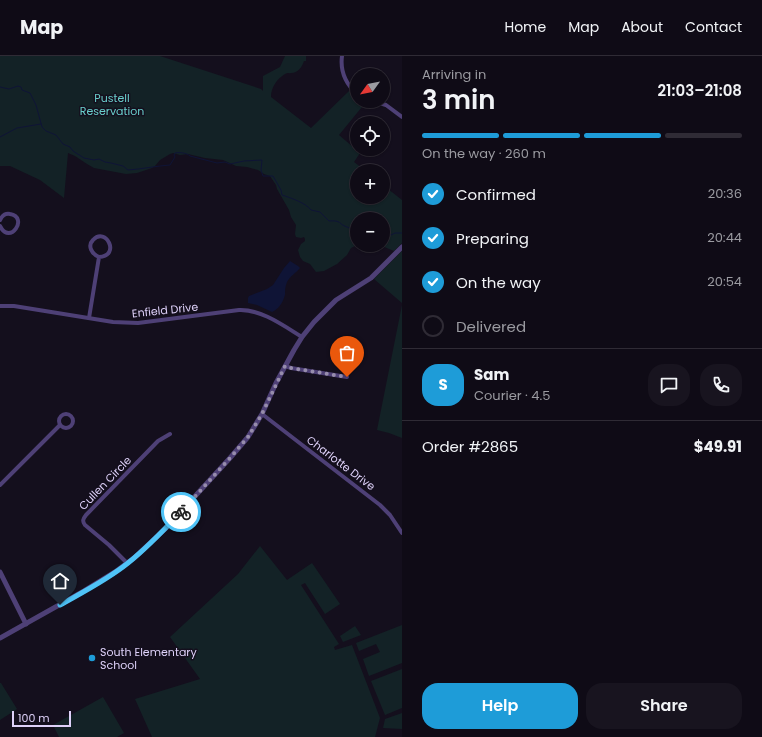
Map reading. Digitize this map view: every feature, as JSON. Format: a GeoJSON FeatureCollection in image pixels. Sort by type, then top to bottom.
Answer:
{"type":"FeatureCollection","features":[{"type":"Feature","properties":{"kind":"street"},"geometry":{"type":"LineString","coordinates":[[342,56],[342,68],[350,86]]}},
{"type":"Feature","properties":{"kind":"street"},"geometry":{"type":"LineString","coordinates":[[389,108],[402,117]]}},
{"type":"Feature","properties":{"kind":"street"},"geometry":{"type":"LineString","coordinates":[[0,218],[6,214],[12,214],[17,218],[18,224],[16,229],[10,232],[4,231],[0,226]]}},
{"type":"Feature","properties":{"kind":"street"},"geometry":{"type":"LineString","coordinates":[[100,236],[109,241],[110,250],[105,255],[99,256],[93,254],[90,244],[94,238],[100,236]]}},
{"type":"Feature","properties":{"kind":"street"},"geometry":{"type":"LineString","coordinates":[[0,638],[100,582],[127,563],[172,522],[248,437],[262,414],[294,350],[302,337],[319,316],[333,302],[371,278],[402,247]]}},
{"type":"Feature","properties":{"kind":"street"},"geometry":{"type":"LineString","coordinates":[[89,318],[99,256]]}},
{"type":"Feature","properties":{"kind":"street","name":"Enfield Drive"},"geometry":{"type":"LineString","coordinates":[[0,306],[14,306],[124,323],[144,323],[247,310],[260,314],[302,337]]}},
{"type":"Feature","properties":{"kind":"street"},"geometry":{"type":"LineString","coordinates":[[285,366],[347,377]]}},
{"type":"Feature","properties":{"kind":"street","name":"Charlotte Drive"},"geometry":{"type":"LineString","coordinates":[[262,414],[380,505],[390,515],[402,533]]}},
{"type":"Feature","properties":{"kind":"street"},"geometry":{"type":"LineString","coordinates":[[0,485],[60,425]]}},
{"type":"Feature","properties":{"kind":"street","name":"Cullen Circle"},"geometry":{"type":"LineString","coordinates":[[127,563],[109,545],[85,525],[83,519],[158,441],[170,434]]}},
{"type":"Feature","properties":{"kind":"street"},"geometry":{"type":"LineString","coordinates":[[0,572],[26,624]]}},
{"type":"Feature","properties":{"kind":"green space","name":"Pustell Reservation"},"geometry":{"type":"Polygon","coordinates":[[[0,56],[160,56],[261,89],[263,91],[263,76],[280,67],[285,56],[306,56],[306,61],[304,61],[298,71],[287,73],[279,78],[273,87],[271,97],[311,128],[349,91],[350,92],[350,108],[361,108],[355,116],[350,116],[350,122],[339,135],[350,144],[350,156],[358,156],[354,162],[357,164],[350,164],[350,204],[390,204],[390,191],[402,200],[402,243],[394,251],[390,249],[390,212],[350,212],[350,250],[347,255],[337,264],[324,271],[316,272],[310,264],[303,261],[300,257],[298,250],[305,239],[304,237],[296,237],[296,225],[270,176],[258,170],[236,166],[223,160],[173,153],[160,160],[152,168],[137,173],[126,174],[94,168],[68,153],[64,198],[40,180],[10,166],[0,166],[0,56]]]}},
{"type":"Feature","properties":{"kind":"green space"},"geometry":{"type":"Polygon","coordinates":[[[402,251],[402,303],[374,279],[402,251]]]}},
{"type":"Feature","properties":{"kind":"green space"},"geometry":{"type":"Polygon","coordinates":[[[402,305],[402,438],[377,430],[402,305]]]}},
{"type":"Feature","properties":{"kind":"green space"},"geometry":{"type":"Polygon","coordinates":[[[260,546],[287,580],[312,563],[340,604],[325,614],[305,583],[301,585],[339,644],[334,647],[335,650],[352,645],[380,718],[375,737],[152,737],[135,699],[200,679],[170,637],[238,574],[260,546]]]}},
{"type":"Feature","properties":{"kind":"green space"},"geometry":{"type":"Polygon","coordinates":[[[402,625],[402,663],[369,676],[363,659],[380,652],[376,644],[359,651],[356,643],[402,625]]]}},
{"type":"Feature","properties":{"kind":"green space"},"geometry":{"type":"Polygon","coordinates":[[[355,626],[361,635],[343,642],[340,636],[355,626]]]}},
{"type":"Feature","properties":{"kind":"green space"},"geometry":{"type":"Polygon","coordinates":[[[402,669],[402,708],[385,715],[371,681],[402,669]]]}},
{"type":"Feature","properties":{"kind":"green space"},"geometry":{"type":"Polygon","coordinates":[[[0,683],[17,709],[0,720],[0,683]]]}},
{"type":"Feature","properties":{"kind":"green space"},"geometry":{"type":"Polygon","coordinates":[[[103,697],[124,733],[117,737],[59,737],[53,725],[103,697]]]}},
{"type":"Feature","properties":{"kind":"green space"},"geometry":{"type":"Polygon","coordinates":[[[402,713],[402,729],[383,728],[385,719],[402,713]]]}},
{"type":"Feature","properties":{"kind":"shaded area"},"geometry":{"type":"Polygon","coordinates":[[[290,261],[300,268],[287,282],[285,287],[285,295],[279,307],[272,312],[257,305],[248,303],[249,296],[273,285],[290,261]]]}},
{"type":"Feature","properties":{"kind":"waterway"},"geometry":{"type":"LineString","coordinates":[[0,87],[9,89],[18,86],[21,87],[22,90],[30,93],[36,105],[42,127],[46,131],[56,135],[63,144],[70,147],[73,151],[84,158],[94,160],[99,159],[123,166],[128,170],[170,165],[175,157],[175,153],[185,153],[190,156],[217,163],[225,162],[230,164],[244,161],[262,160],[261,170],[263,176],[273,176],[281,190],[282,195],[302,203],[311,210],[320,212],[329,221],[338,222],[350,228]]}},
{"type":"Feature","properties":{"kind":"waterway"},"geometry":{"type":"LineString","coordinates":[[0,137],[17,128],[41,124]]}},
{"type":"Feature","properties":{"kind":"waterway"},"geometry":{"type":"LineString","coordinates":[[390,234],[402,233]]}},
{"type":"Feature","properties":{"kind":"way so far"},"geometry":{"type":"LineString","coordinates":[[181,512],[242,445],[253,430],[285,366],[347,377]]}},
{"type":"Feature","properties":{"kind":"place","name":"South Elementary School"},"geometry":{"type":"Point","coordinates":[92,658]}},
{"type":"Feature","properties":{"kind":"route"},"geometry":{"type":"LineString","coordinates":[[60,605],[102,581],[127,563],[165,529],[181,512]]}}]}
